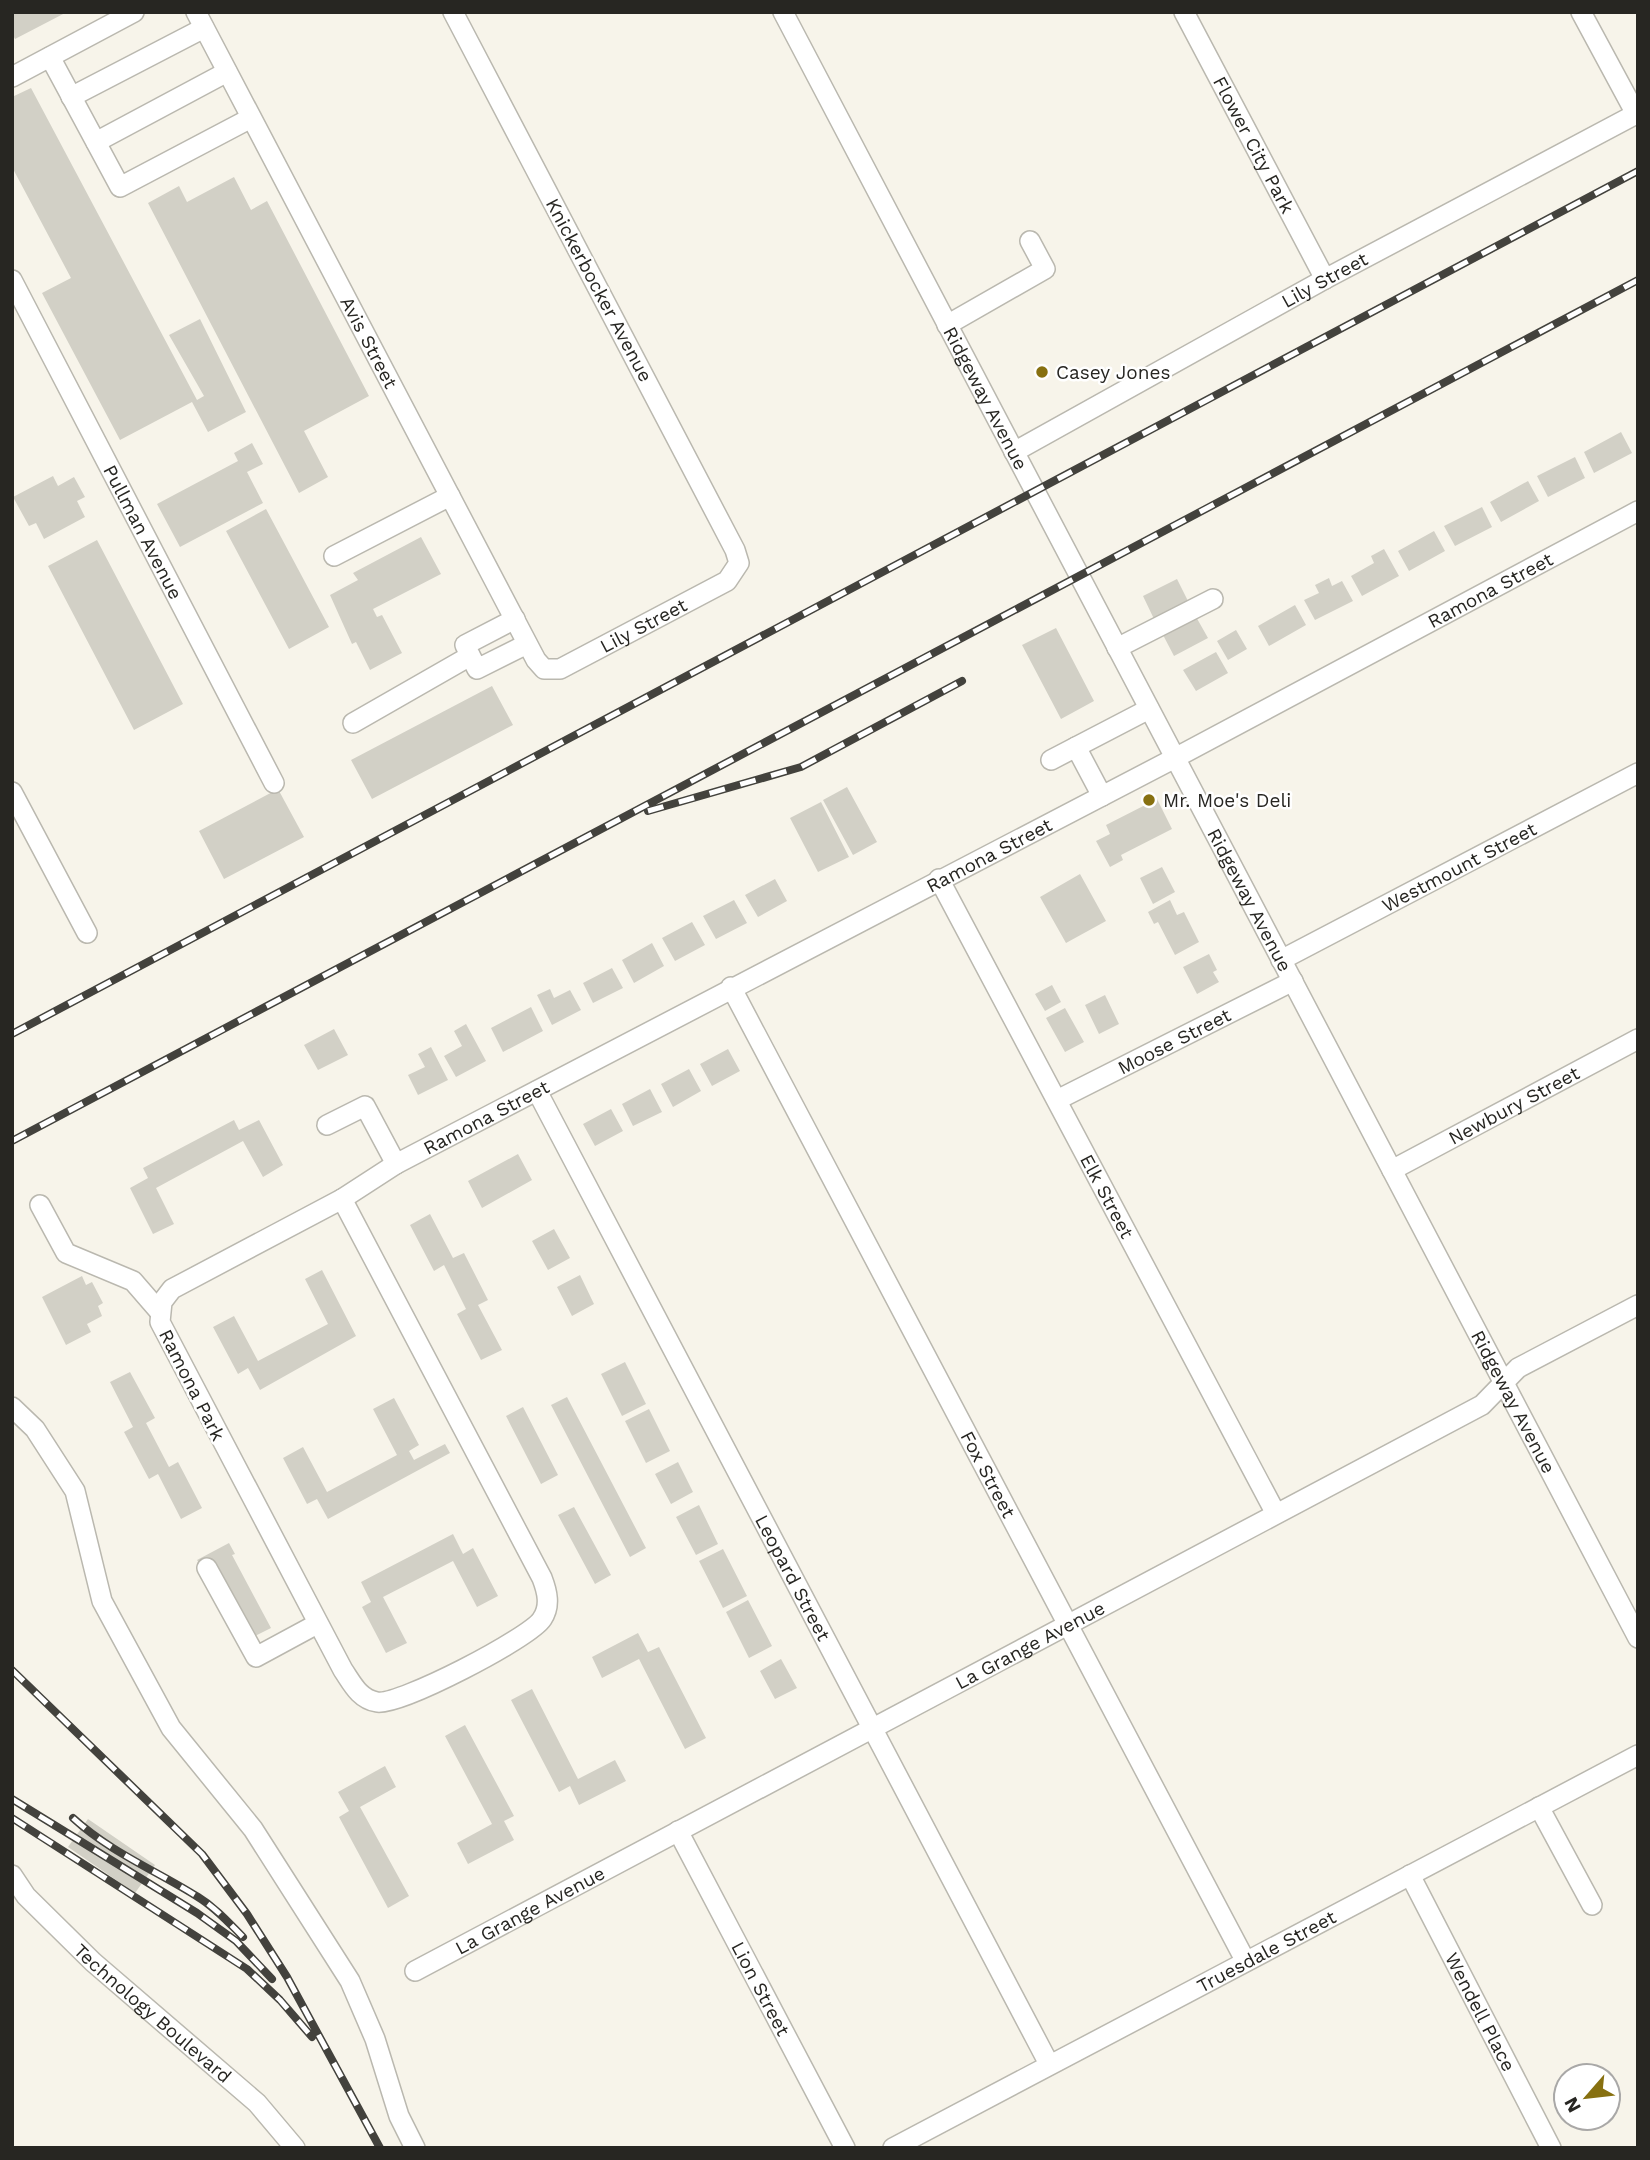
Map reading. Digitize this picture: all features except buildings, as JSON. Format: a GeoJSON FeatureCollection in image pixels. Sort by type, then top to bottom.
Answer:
{"type":"FeatureCollection","features":[{"type":"Feature","properties":{"kind":"street"},"geometry":{"type":"LineString","coordinates":[[12,77],[50,57],[111,18],[135,12]]}},
{"type":"Feature","properties":{"kind":"street","name":"Knickerbocker Avenue"},"geometry":{"type":"LineString","coordinates":[[453,12],[735,550],[737,569]]}},
{"type":"Feature","properties":{"kind":"street","name":"Ridgeway Avenue"},"geometry":{"type":"LineString","coordinates":[[783,12],[1638,1638]]}},
{"type":"Feature","properties":{"kind":"street","name":"Flower City Park"},"geometry":{"type":"LineString","coordinates":[[1184,12],[1325,279]]}},
{"type":"Feature","properties":{"kind":"street"},"geometry":{"type":"LineString","coordinates":[[1581,12],[1637,113]]}},
{"type":"Feature","properties":{"kind":"street"},"geometry":{"type":"LineString","coordinates":[[71,97],[200,20]]}},
{"type":"Feature","properties":{"kind":"street","name":"Avis Street"},"geometry":{"type":"LineString","coordinates":[[200,20],[527,644],[544,669]]}},
{"type":"Feature","properties":{"kind":"street"},"geometry":{"type":"LineString","coordinates":[[50,57],[121,187],[251,118]]}},
{"type":"Feature","properties":{"kind":"street"},"geometry":{"type":"LineString","coordinates":[[96,142],[227,72]]}},
{"type":"Feature","properties":{"kind":"street","name":"Lily Street"},"geometry":{"type":"LineString","coordinates":[[1014,452],[1325,279],[1637,113]]}},
{"type":"Feature","properties":{"kind":"street"},"geometry":{"type":"LineString","coordinates":[[947,325],[1045,269],[1030,241]]}},
{"type":"Feature","properties":{"kind":"street","name":"Pullman Avenue"},"geometry":{"type":"LineString","coordinates":[[12,280],[274,783]]}},
{"type":"Feature","properties":{"kind":"street"},"geometry":{"type":"LineString","coordinates":[[334,556],[450,496]]}},
{"type":"Feature","properties":{"kind":"street","name":"Ramona Street"},"geometry":{"type":"LineString","coordinates":[[342,1199],[396,1164],[1175,758],[1638,511]]}},
{"type":"Feature","properties":{"kind":"street","name":"Lily Street"},"geometry":{"type":"LineString","coordinates":[[544,669],[560,669],[727,582],[737,569]]}},
{"type":"Feature","properties":{"kind":"street"},"geometry":{"type":"LineString","coordinates":[[1117,648],[1213,598]]}},
{"type":"Feature","properties":{"kind":"street"},"geometry":{"type":"LineString","coordinates":[[514,619],[465,645],[470,656],[477,669],[527,644]]}},
{"type":"Feature","properties":{"kind":"street"},"geometry":{"type":"LineString","coordinates":[[353,723],[470,656]]}},
{"type":"Feature","properties":{"kind":"street"},"geometry":{"type":"LineString","coordinates":[[1051,760],[1149,709]]}},
{"type":"Feature","properties":{"kind":"street"},"geometry":{"type":"LineString","coordinates":[[1076,747],[1102,796]]}},
{"type":"Feature","properties":{"kind":"street","name":"Westmount Street"},"geometry":{"type":"LineString","coordinates":[[1281,960],[1638,773]]}},
{"type":"Feature","properties":{"kind":"street"},"geometry":{"type":"LineString","coordinates":[[12,792],[88,933]]}},
{"type":"Feature","properties":{"kind":"street","name":"Elk Street"},"geometry":{"type":"LineString","coordinates":[[939,879],[1275,1512]]}},
{"type":"Feature","properties":{"kind":"street","name":"Moose Street"},"geometry":{"type":"LineString","coordinates":[[1057,1100],[1293,981]]}},
{"type":"Feature","properties":{"kind":"street","name":"Fox Street"},"geometry":{"type":"LineString","coordinates":[[731,988],[1245,1961]]}},
{"type":"Feature","properties":{"kind":"street","name":"Newbury Street"},"geometry":{"type":"LineString","coordinates":[[1392,1170],[1638,1040]]}},
{"type":"Feature","properties":{"kind":"street","name":"Leopard Street"},"geometry":{"type":"LineString","coordinates":[[537,1091],[1049,2064]]}},
{"type":"Feature","properties":{"kind":"street"},"geometry":{"type":"LineString","coordinates":[[327,1125],[365,1106],[396,1164]]}},
{"type":"Feature","properties":{"kind":"street","name":"Ramona Park"},"geometry":{"type":"LineString","coordinates":[[342,1199],[542,1578],[548,1600],[541,1621],[523,1636],[413,1694],[381,1703],[362,1696],[355,1688],[317,1625],[164,1332],[159,1311],[172,1289],[342,1199]]}},
{"type":"Feature","properties":{"kind":"street"},"geometry":{"type":"LineString","coordinates":[[40,1205],[66,1253],[133,1281],[159,1311]]}},
{"type":"Feature","properties":{"kind":"street","name":"La Grange Avenue"},"geometry":{"type":"LineString","coordinates":[[415,1971],[1275,1512],[1482,1405],[1518,1368],[1638,1305]]}},
{"type":"Feature","properties":{"kind":"street"},"geometry":{"type":"LineString","coordinates":[[12,1407],[35,1429],[75,1491],[102,1601],[171,1728],[253,1829],[350,1981],[375,2039],[398,2116],[415,2148]]}},
{"type":"Feature","properties":{"kind":"street"},"geometry":{"type":"LineString","coordinates":[[207,1568],[256,1657],[317,1625]]}},
{"type":"Feature","properties":{"kind":"street","name":"Truesdale Street"},"geometry":{"type":"LineString","coordinates":[[893,2148],[1638,1755]]}},
{"type":"Feature","properties":{"kind":"street"},"geometry":{"type":"LineString","coordinates":[[1539,1807],[1592,1905]]}},
{"type":"Feature","properties":{"kind":"street","name":"Lion Street"},"geometry":{"type":"LineString","coordinates":[[678,1831],[845,2148]]}},
{"type":"Feature","properties":{"kind":"street","name":"Technology Boulevard"},"geometry":{"type":"LineString","coordinates":[[12,1875],[26,1896],[93,1962],[257,2103],[295,2148]]}},
{"type":"Feature","properties":{"kind":"street","name":"Wendell Place"},"geometry":{"type":"LineString","coordinates":[[1410,1875],[1551,2148]]}},
{"type":"Feature","properties":{"kind":"railway"},"geometry":{"type":"LineString","coordinates":[[12,1034],[1638,171]]}},
{"type":"Feature","properties":{"kind":"railway"},"geometry":{"type":"LineString","coordinates":[[12,1141],[1638,280]]}},
{"type":"Feature","properties":{"kind":"railway"},"geometry":{"type":"LineString","coordinates":[[648,811],[801,767],[962,681]]}},
{"type":"Feature","properties":{"kind":"railway"},"geometry":{"type":"LineString","coordinates":[[12,1670],[202,1854],[247,1914],[287,1977],[380,2148]]}},
{"type":"Feature","properties":{"kind":"railway"},"geometry":{"type":"LineString","coordinates":[[12,1799],[197,1913],[236,1941],[272,1979]]}},
{"type":"Feature","properties":{"kind":"railway"},"geometry":{"type":"LineString","coordinates":[[12,1818],[247,1969],[280,2000],[312,2037]]}},
{"type":"Feature","properties":{"kind":"railway"},"geometry":{"type":"LineString","coordinates":[[73,1818],[102,1841],[205,1901],[243,1937]]}},
{"type":"Feature","properties":{"kind":"place","name":"Casey Jones"},"geometry":{"type":"Point","coordinates":[1042,372]}},
{"type":"Feature","properties":{"kind":"place","name":"Mr. Moe's Deli"},"geometry":{"type":"Point","coordinates":[1149,800]}}]}
